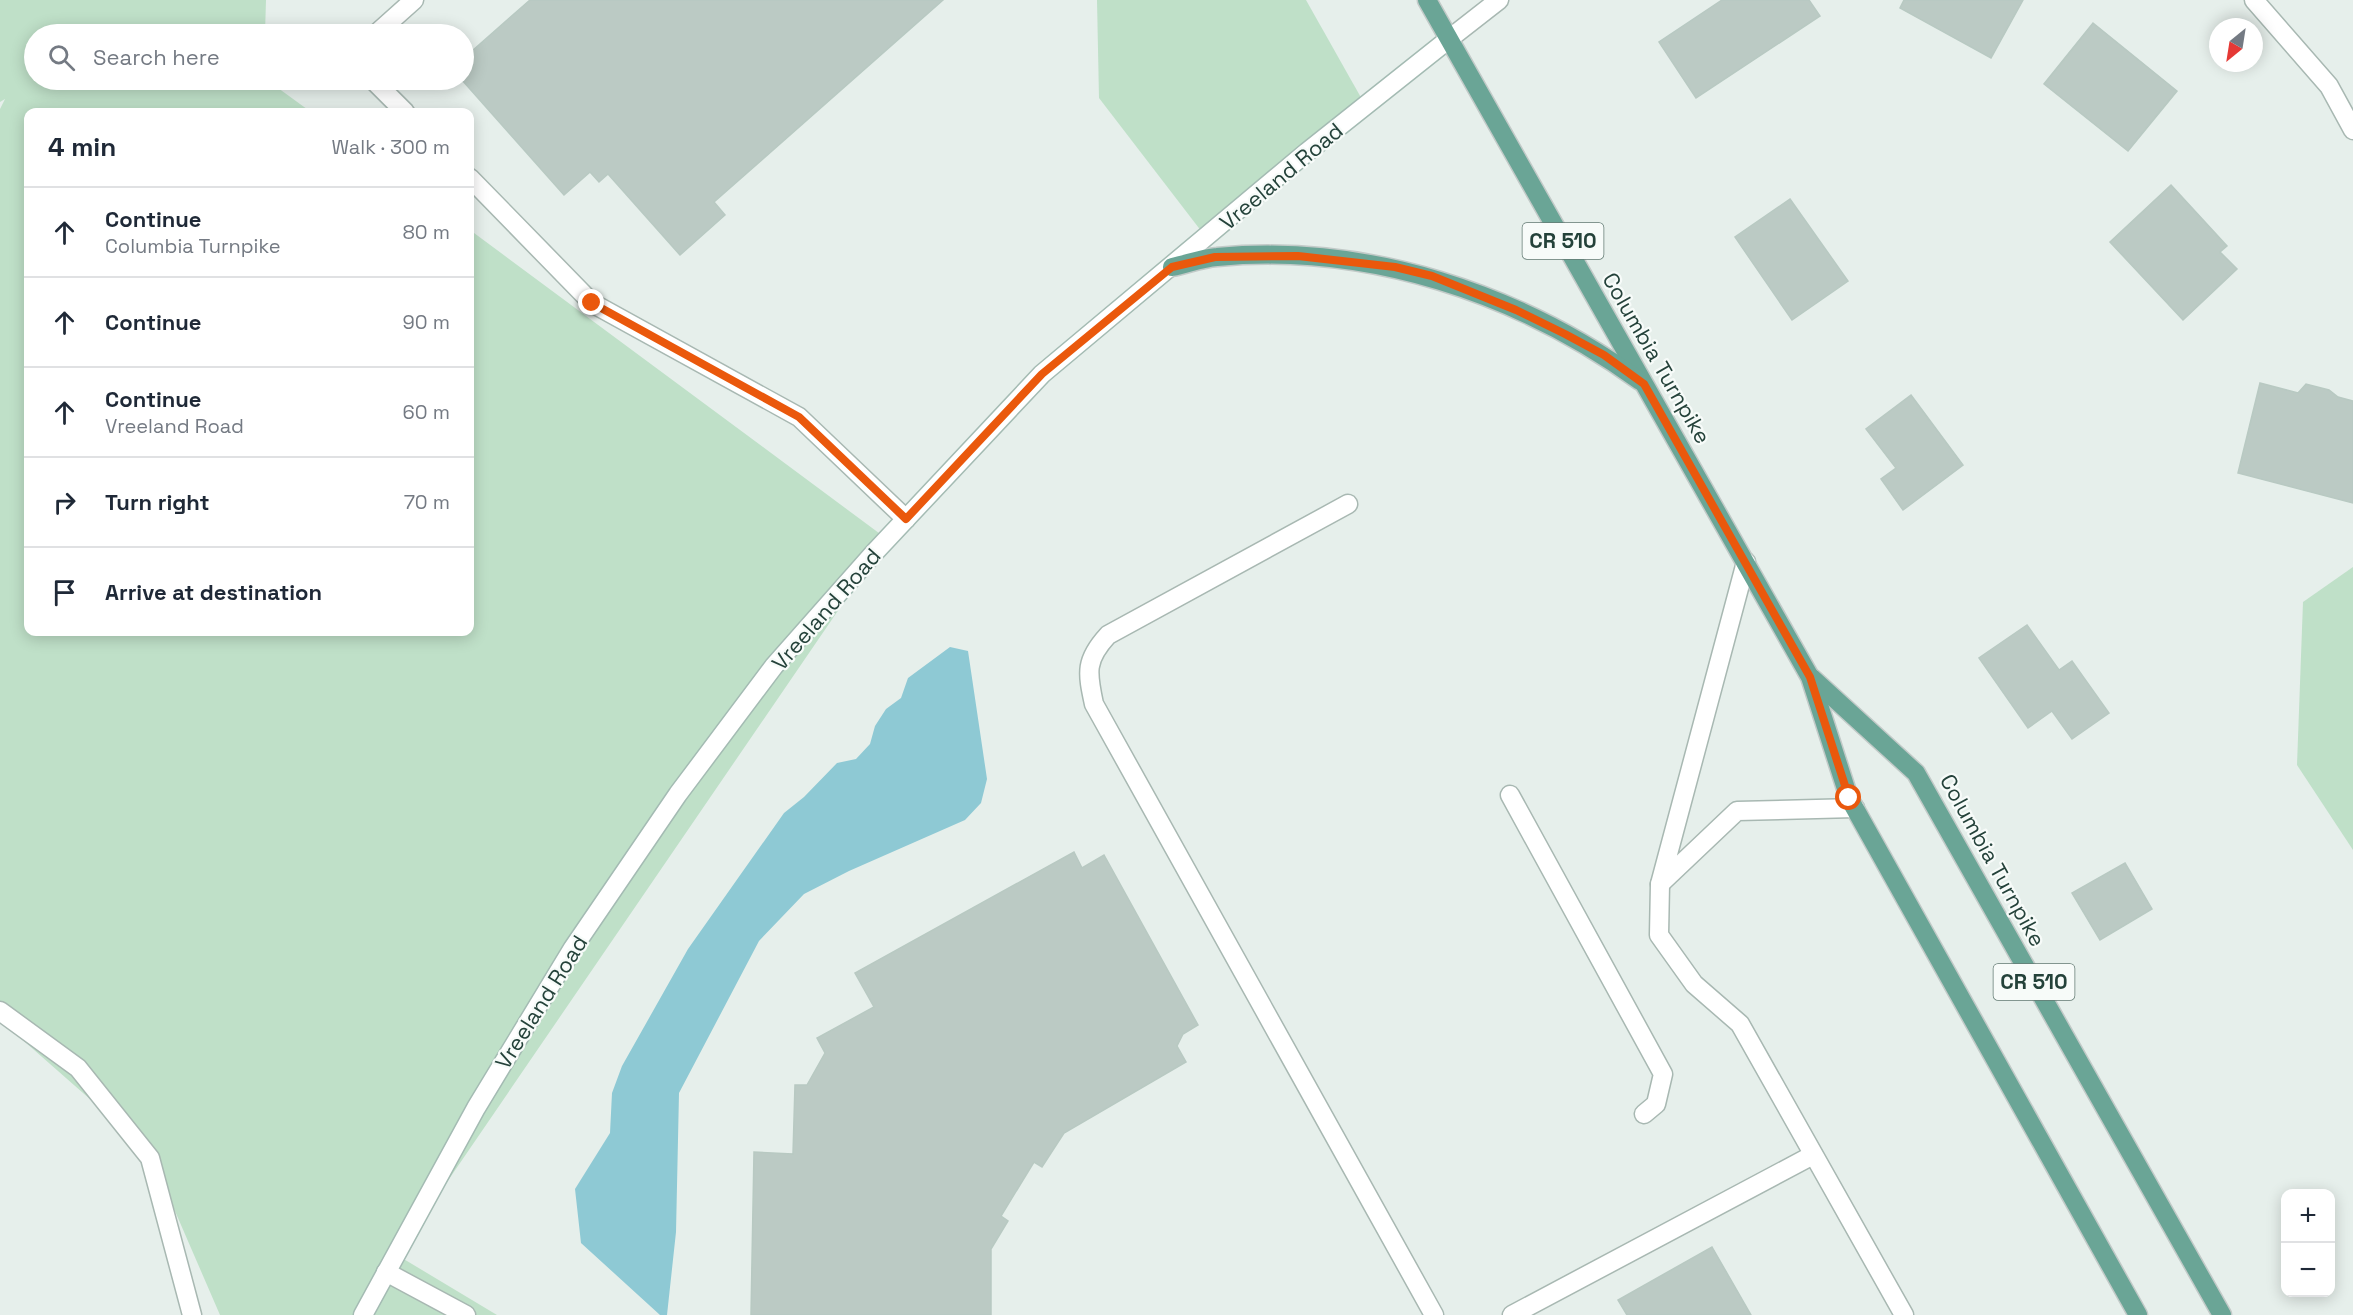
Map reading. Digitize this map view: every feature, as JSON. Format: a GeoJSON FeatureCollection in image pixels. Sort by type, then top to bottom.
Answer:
{"type":"FeatureCollection","features":[{"type":"Feature","properties":{"kind":"main road","name":"Columbia Turnpike"},"geometry":{"type":"LineString","coordinates":[[1427,0],[1810,677],[1849,798],[2138,1315]]}},
{"type":"Feature","properties":{"kind":"main road"},"geometry":{"type":"LineString","coordinates":[[1172,267],[1215,257],[1298,256],[1432,276],[1516,310],[1604,355],[1644,384]]}},
{"type":"Feature","properties":{"kind":"main road","name":"Columbia Turnpike"},"geometry":{"type":"LineString","coordinates":[[1810,677],[1916,773],[2222,1315]]}},
{"type":"Feature","properties":{"kind":"street"},"geometry":{"type":"LineString","coordinates":[[387,24],[414,0]]}},
{"type":"Feature","properties":{"kind":"street","name":"Vreeland Road"},"geometry":{"type":"LineString","coordinates":[[363,1315],[476,1108],[567,958],[678,794],[774,666],[906,519],[1042,374],[1307,152],[1499,0]]}},
{"type":"Feature","properties":{"kind":"street"},"geometry":{"type":"LineString","coordinates":[[2254,0],[2329,86],[2353,130]]}},
{"type":"Feature","properties":{"kind":"street"},"geometry":{"type":"LineString","coordinates":[[382,90],[401,108]]}},
{"type":"Feature","properties":{"kind":"street"},"geometry":{"type":"LineString","coordinates":[[474,182],[592,303],[799,417],[906,519]]}},
{"type":"Feature","properties":{"kind":"street"},"geometry":{"type":"LineString","coordinates":[[1348,504],[1108,635],[1092,653],[1088,676],[1094,704],[1434,1315]]}},
{"type":"Feature","properties":{"kind":"street"},"geometry":{"type":"LineString","coordinates":[[1746,562],[1660,884],[1659,935],[1694,984],[1740,1024],[1904,1315]]}},
{"type":"Feature","properties":{"kind":"street"},"geometry":{"type":"LineString","coordinates":[[1510,795],[1664,1074],[1656,1104],[1644,1114]]}},
{"type":"Feature","properties":{"kind":"street"},"geometry":{"type":"LineString","coordinates":[[1660,884],[1737,811],[1855,808]]}},
{"type":"Feature","properties":{"kind":"street"},"geometry":{"type":"LineString","coordinates":[[0,1011],[78,1068],[150,1158],[192,1315]]}},
{"type":"Feature","properties":{"kind":"street"},"geometry":{"type":"LineString","coordinates":[[1512,1315],[1814,1155]]}},
{"type":"Feature","properties":{"kind":"street"},"geometry":{"type":"LineString","coordinates":[[386,1272],[466,1315]]}},
{"type":"Feature","properties":{"kind":"green space"},"geometry":{"type":"Polygon","coordinates":[[[0,0],[266,0],[265,24],[24,24],[24,90],[281,90],[306,108],[24,108],[24,636],[474,636],[474,233],[887,539],[397,1255],[497,1315],[220,1315],[149,1151],[0,1020],[0,109],[5,99],[0,102],[0,0]]]}},
{"type":"Feature","properties":{"kind":"green space"},"geometry":{"type":"Polygon","coordinates":[[[1097,0],[1306,0],[1368,110],[1205,236],[1099,98],[1097,0]]]}},
{"type":"Feature","properties":{"kind":"green space"},"geometry":{"type":"Polygon","coordinates":[[[2353,567],[2353,850],[2297,765],[2303,602],[2353,567]]]}},
{"type":"Feature","properties":{"kind":"water"},"geometry":{"type":"Polygon","coordinates":[[[950,647],[968,651],[987,779],[981,803],[965,820],[849,871],[804,894],[759,941],[679,1093],[676,1232],[667,1315],[660,1315],[581,1243],[575,1189],[610,1133],[612,1093],[622,1066],[688,949],[784,813],[804,797],[837,763],[856,759],[870,744],[875,726],[886,709],[901,698],[908,678],[950,647]]]}},
{"type":"Feature","properties":{"kind":"building"},"geometry":{"type":"Polygon","coordinates":[[[530,0],[943,0],[714,202],[725,215],[680,255],[608,174],[599,182],[590,172],[564,195],[471,90],[474,90],[474,49],[530,0]]]}},
{"type":"Feature","properties":{"kind":"building"},"geometry":{"type":"Polygon","coordinates":[[[1722,0],[1809,0],[1820,16],[1696,98],[1659,42],[1722,0]]]}},
{"type":"Feature","properties":{"kind":"building"},"geometry":{"type":"Polygon","coordinates":[[[1904,0],[2023,0],[1991,58],[1900,8],[1904,0]]]}},
{"type":"Feature","properties":{"kind":"building"},"geometry":{"type":"Polygon","coordinates":[[[2093,23],[2177,91],[2128,151],[2044,84],[2093,23]]]}},
{"type":"Feature","properties":{"kind":"building"},"geometry":{"type":"Polygon","coordinates":[[[2171,185],[2227,246],[2220,252],[2237,269],[2183,320],[2110,242],[2171,185]]]}},
{"type":"Feature","properties":{"kind":"building"},"geometry":{"type":"Polygon","coordinates":[[[1790,199],[1848,281],[1792,320],[1735,237],[1790,199]]]}},
{"type":"Feature","properties":{"kind":"building"},"geometry":{"type":"Polygon","coordinates":[[[2260,383],[2298,393],[2306,384],[2329,390],[2338,397],[2353,401],[2353,503],[2238,473],[2260,383]]]}},
{"type":"Feature","properties":{"kind":"building"},"geometry":{"type":"Polygon","coordinates":[[[1911,395],[1963,465],[1903,510],[1881,479],[1896,468],[1866,429],[1911,395]]]}},
{"type":"Feature","properties":{"kind":"building"},"geometry":{"type":"Polygon","coordinates":[[[2027,625],[2059,670],[2072,661],[2109,713],[2072,739],[2052,711],[2028,728],[1979,658],[2027,625]]]}},
{"type":"Feature","properties":{"kind":"building"},"geometry":{"type":"Polygon","coordinates":[[[1074,852],[1082,868],[1104,855],[1198,1025],[1183,1034],[1177,1046],[1186,1062],[1064,1133],[1042,1167],[1034,1162],[1001,1216],[1008,1221],[991,1249],[991,1315],[751,1315],[754,1152],[793,1154],[795,1085],[807,1085],[825,1053],[817,1038],[874,1007],[855,973],[1074,852]]]}},
{"type":"Feature","properties":{"kind":"building"},"geometry":{"type":"Polygon","coordinates":[[[2125,863],[2152,909],[2100,940],[2072,893],[2125,863]]]}},
{"type":"Feature","properties":{"kind":"building"},"geometry":{"type":"Polygon","coordinates":[[[1712,1247],[1751,1315],[1627,1315],[1618,1300],[1712,1247]]]}},
{"type":"Feature","properties":{"kind":"route"},"geometry":{"type":"LineString","coordinates":[[592,303],[799,417],[906,519],[1042,374],[1172,267],[1215,257],[1298,256],[1395,267],[1432,276],[1516,310],[1604,355],[1644,384],[1810,677],[1849,798]]}}]}
